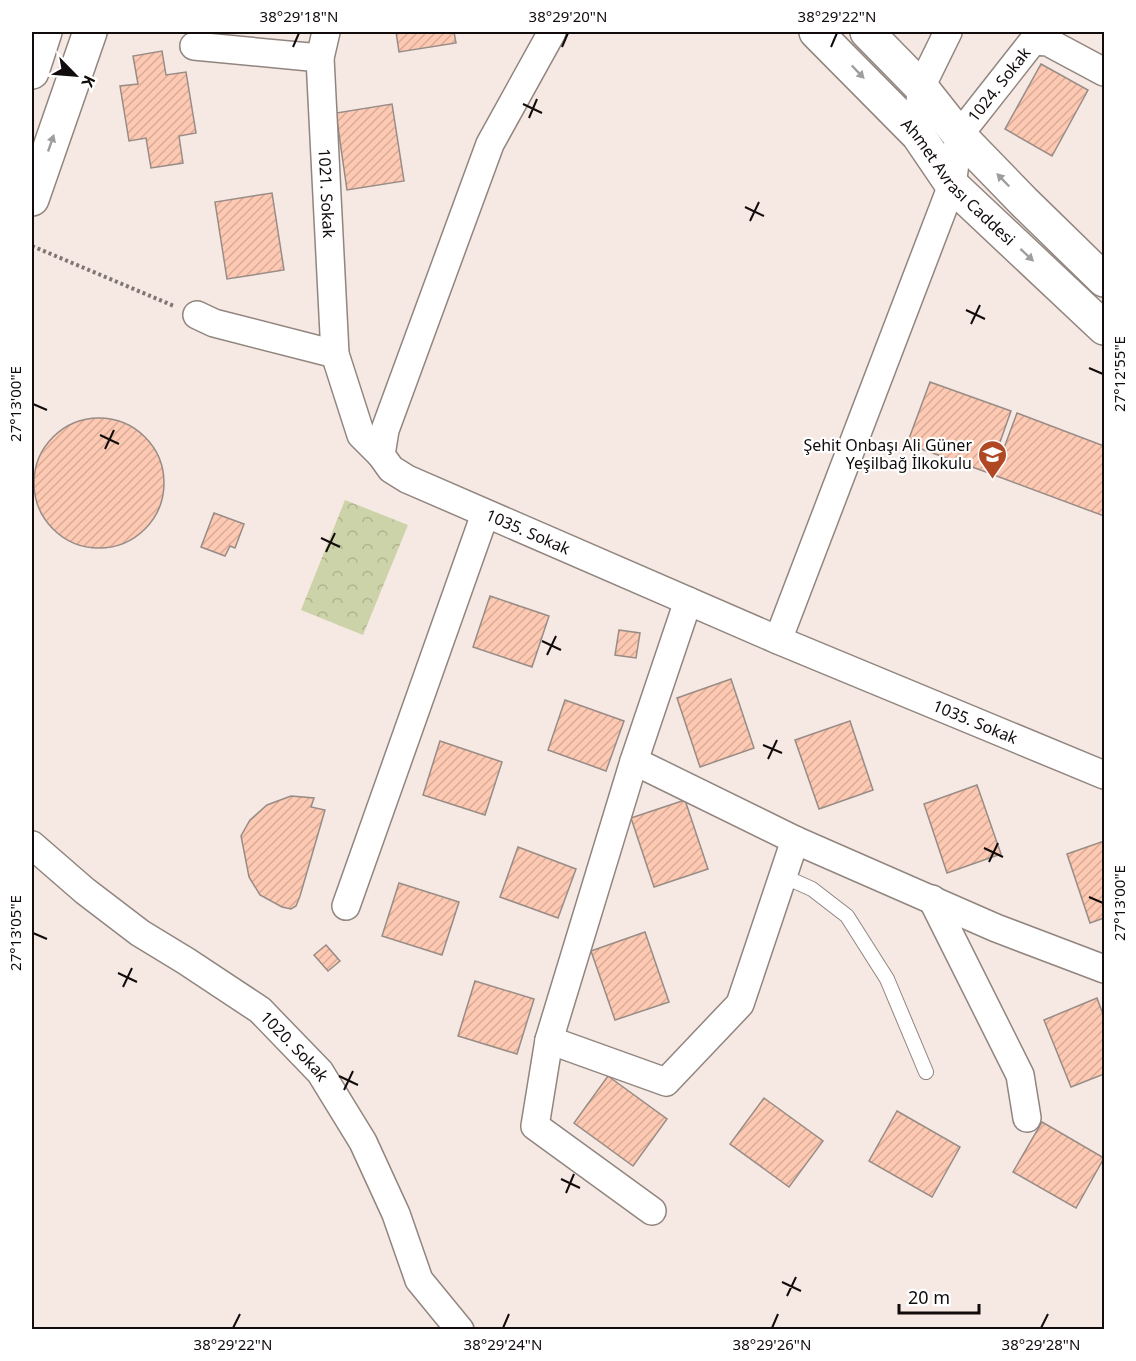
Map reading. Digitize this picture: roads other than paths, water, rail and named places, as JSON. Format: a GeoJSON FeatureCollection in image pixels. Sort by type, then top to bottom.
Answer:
{"type":"FeatureCollection","features":[{"type":"Feature","properties":{"kind":"main road"},"geometry":{"type":"LineString","coordinates":[[32,72],[45,32]]}},
{"type":"Feature","properties":{"kind":"main road"},"geometry":{"type":"LineString","coordinates":[[32,199],[90,32]]}},
{"type":"Feature","properties":{"kind":"main road","name":"Ahmet Avrası Caddesi"},"geometry":{"type":"LineString","coordinates":[[816,32],[918,135],[952,185],[1104,328]]}},
{"type":"Feature","properties":{"kind":"main road","name":"Ahmet Avrası Caddesi"},"geometry":{"type":"LineString","coordinates":[[867,32],[921,87],[959,135],[1104,280]]}},
{"type":"Feature","properties":{"kind":"street","name":"1021. Sokak"},"geometry":{"type":"LineString","coordinates":[[326,32],[320,58],[335,354],[361,435],[381,455]]}},
{"type":"Feature","properties":{"kind":"street"},"geometry":{"type":"LineString","coordinates":[[381,455],[385,430],[490,144],[552,32]]}},
{"type":"Feature","properties":{"kind":"street"},"geometry":{"type":"LineString","coordinates":[[918,135],[921,87],[948,32]]}},
{"type":"Feature","properties":{"kind":"street","name":"1024. Sokak"},"geometry":{"type":"LineString","coordinates":[[959,135],[1032,41],[1054,37],[1104,72]]}},
{"type":"Feature","properties":{"kind":"street"},"geometry":{"type":"LineString","coordinates":[[194,46],[320,58]]}},
{"type":"Feature","properties":{"kind":"street"},"geometry":{"type":"LineString","coordinates":[[778,640],[952,185],[959,135]]}},
{"type":"Feature","properties":{"kind":"street"},"geometry":{"type":"LineString","coordinates":[[197,315],[214,323],[335,354]]}},
{"type":"Feature","properties":{"kind":"street","name":"1035. Sokak"},"geometry":{"type":"LineString","coordinates":[[381,455],[391,469],[407,479],[485,514],[778,640],[1104,775]]}},
{"type":"Feature","properties":{"kind":"street"},"geometry":{"type":"LineString","coordinates":[[346,906],[485,514]]}},
{"type":"Feature","properties":{"kind":"street"},"geometry":{"type":"LineString","coordinates":[[652,1211],[535,1126],[549,1040],[634,761],[688,601]]}},
{"type":"Feature","properties":{"kind":"street"},"geometry":{"type":"LineString","coordinates":[[634,761],[795,840],[996,928],[1104,969]]}},
{"type":"Feature","properties":{"kind":"street"},"geometry":{"type":"LineString","coordinates":[[549,1040],[666,1082],[740,1004],[795,840]]}},
{"type":"Feature","properties":{"kind":"street","name":"1020. Sokak"},"geometry":{"type":"LineString","coordinates":[[32,845],[85,891],[140,933],[260,1010],[320,1072],[363,1142],[396,1214],[419,1280],[460,1329]]}},
{"type":"Feature","properties":{"kind":"street"},"geometry":{"type":"LineString","coordinates":[[932,899],[1020,1075],[1027,1118]]}},
{"type":"Feature","properties":{"kind":"lane"},"geometry":{"type":"LineString","coordinates":[[783,876],[812,889],[847,916],[887,979],[926,1072]]}},
{"type":"Feature","properties":{"kind":"place","name":"Şehit Onbaşı Ali Güner Yeşilbağ İlkokulu"},"geometry":{"type":"Point","coordinates":[993,480]}}]}
